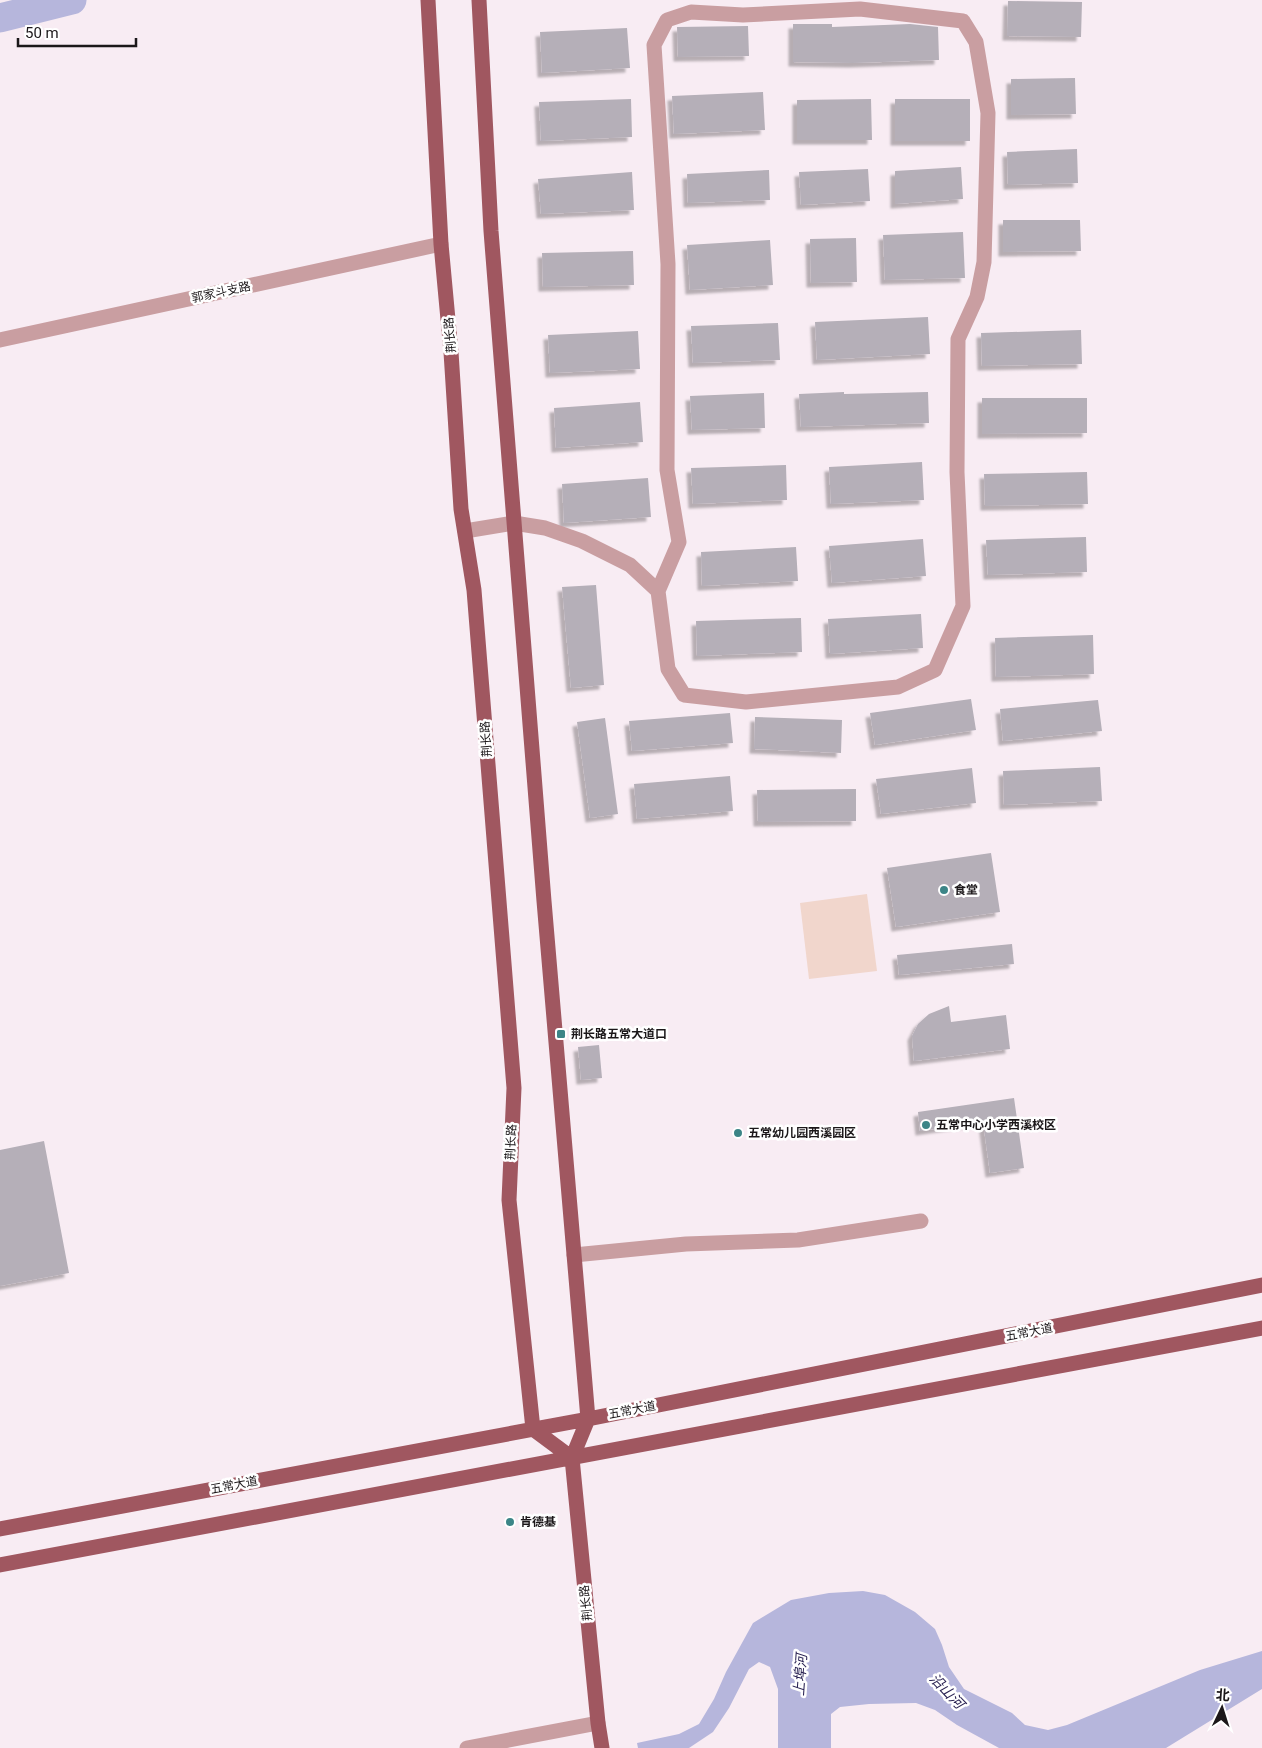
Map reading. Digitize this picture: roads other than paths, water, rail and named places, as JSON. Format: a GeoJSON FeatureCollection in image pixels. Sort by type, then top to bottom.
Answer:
{"type":"FeatureCollection","features":[{"type":"Feature","properties":{"kind":"main road","name":"荆长路"},"geometry":{"type":"LineString","coordinates":[[428,0],[441,244],[462,509],[474,590],[514,1088],[509,1200],[533,1429]]}},
{"type":"Feature","properties":{"kind":"main road","name":"荆长路"},"geometry":{"type":"LineString","coordinates":[[479,0],[491,231],[588,1419],[572,1458],[602,1748]]}},
{"type":"Feature","properties":{"kind":"main road","name":"五常大道"},"geometry":{"type":"LineString","coordinates":[[0,1528],[588,1419],[1262,1286]]}},
{"type":"Feature","properties":{"kind":"main road"},"geometry":{"type":"LineString","coordinates":[[0,1565],[1262,1328]]}},
{"type":"Feature","properties":{"kind":"main road"},"geometry":{"type":"LineString","coordinates":[[533,1429],[572,1458]]}},
{"type":"Feature","properties":{"kind":"street"},"geometry":{"type":"LineString","coordinates":[[465,531],[514,523],[545,528],[582,541],[630,565],[658,591],[668,669],[684,695],[746,702],[898,688],[935,670],[963,606],[958,472],[958,339],[977,297],[984,262],[988,113],[976,42],[963,21],[860,9],[743,15],[690,12],[667,20],[654,45],[668,264],[667,470],[679,542],[658,591]]}},
{"type":"Feature","properties":{"kind":"street","name":"郭家斗支路"},"geometry":{"type":"LineString","coordinates":[[0,340],[441,244]]}},
{"type":"Feature","properties":{"kind":"street"},"geometry":{"type":"LineString","coordinates":[[574,1255],[686,1244],[798,1240],[921,1221]]}},
{"type":"Feature","properties":{"kind":"street"},"geometry":{"type":"LineString","coordinates":[[467,1748],[598,1723]]}},
{"type":"Feature","properties":{"kind":"water"},"geometry":{"type":"Polygon","coordinates":[[[863,1591],[885,1595],[915,1612],[935,1629],[949,1667],[964,1689],[1012,1713],[1025,1725],[1048,1730],[1067,1725],[1200,1670],[1262,1651],[1262,1689],[1166,1748],[999,1748],[957,1725],[935,1710],[916,1703],[840,1707],[831,1714],[831,1748],[778,1748],[778,1689],[770,1667],[759,1662],[749,1669],[729,1708],[713,1732],[689,1748],[638,1748],[637,1743],[679,1734],[699,1724],[753,1623],[791,1600],[829,1593],[863,1591]]]}},
{"type":"Feature","properties":{"kind":"waterway"},"geometry":{"type":"LineString","coordinates":[[0,18],[72,0]]}},
{"type":"Feature","properties":{"kind":"place","name":"食堂"},"geometry":{"type":"Point","coordinates":[944,890]}},
{"type":"Feature","properties":{"kind":"place","name":"荆长路五常大道口"},"geometry":{"type":"Point","coordinates":[561,1034]}},
{"type":"Feature","properties":{"kind":"place","name":"五常中心小学西溪校区"},"geometry":{"type":"Point","coordinates":[926,1125]}},
{"type":"Feature","properties":{"kind":"place","name":"五常幼儿园西溪园区"},"geometry":{"type":"Point","coordinates":[738,1133]}},
{"type":"Feature","properties":{"kind":"place","name":"肯德基"},"geometry":{"type":"Point","coordinates":[510,1522]}},
{"type":"Feature","properties":{"kind":"water label","name":"上埠河"},"geometry":{"type":"Point","coordinates":[800,1675]}},
{"type":"Feature","properties":{"kind":"water label","name":"沿山河"},"geometry":{"type":"Point","coordinates":[947,1691]}}]}
